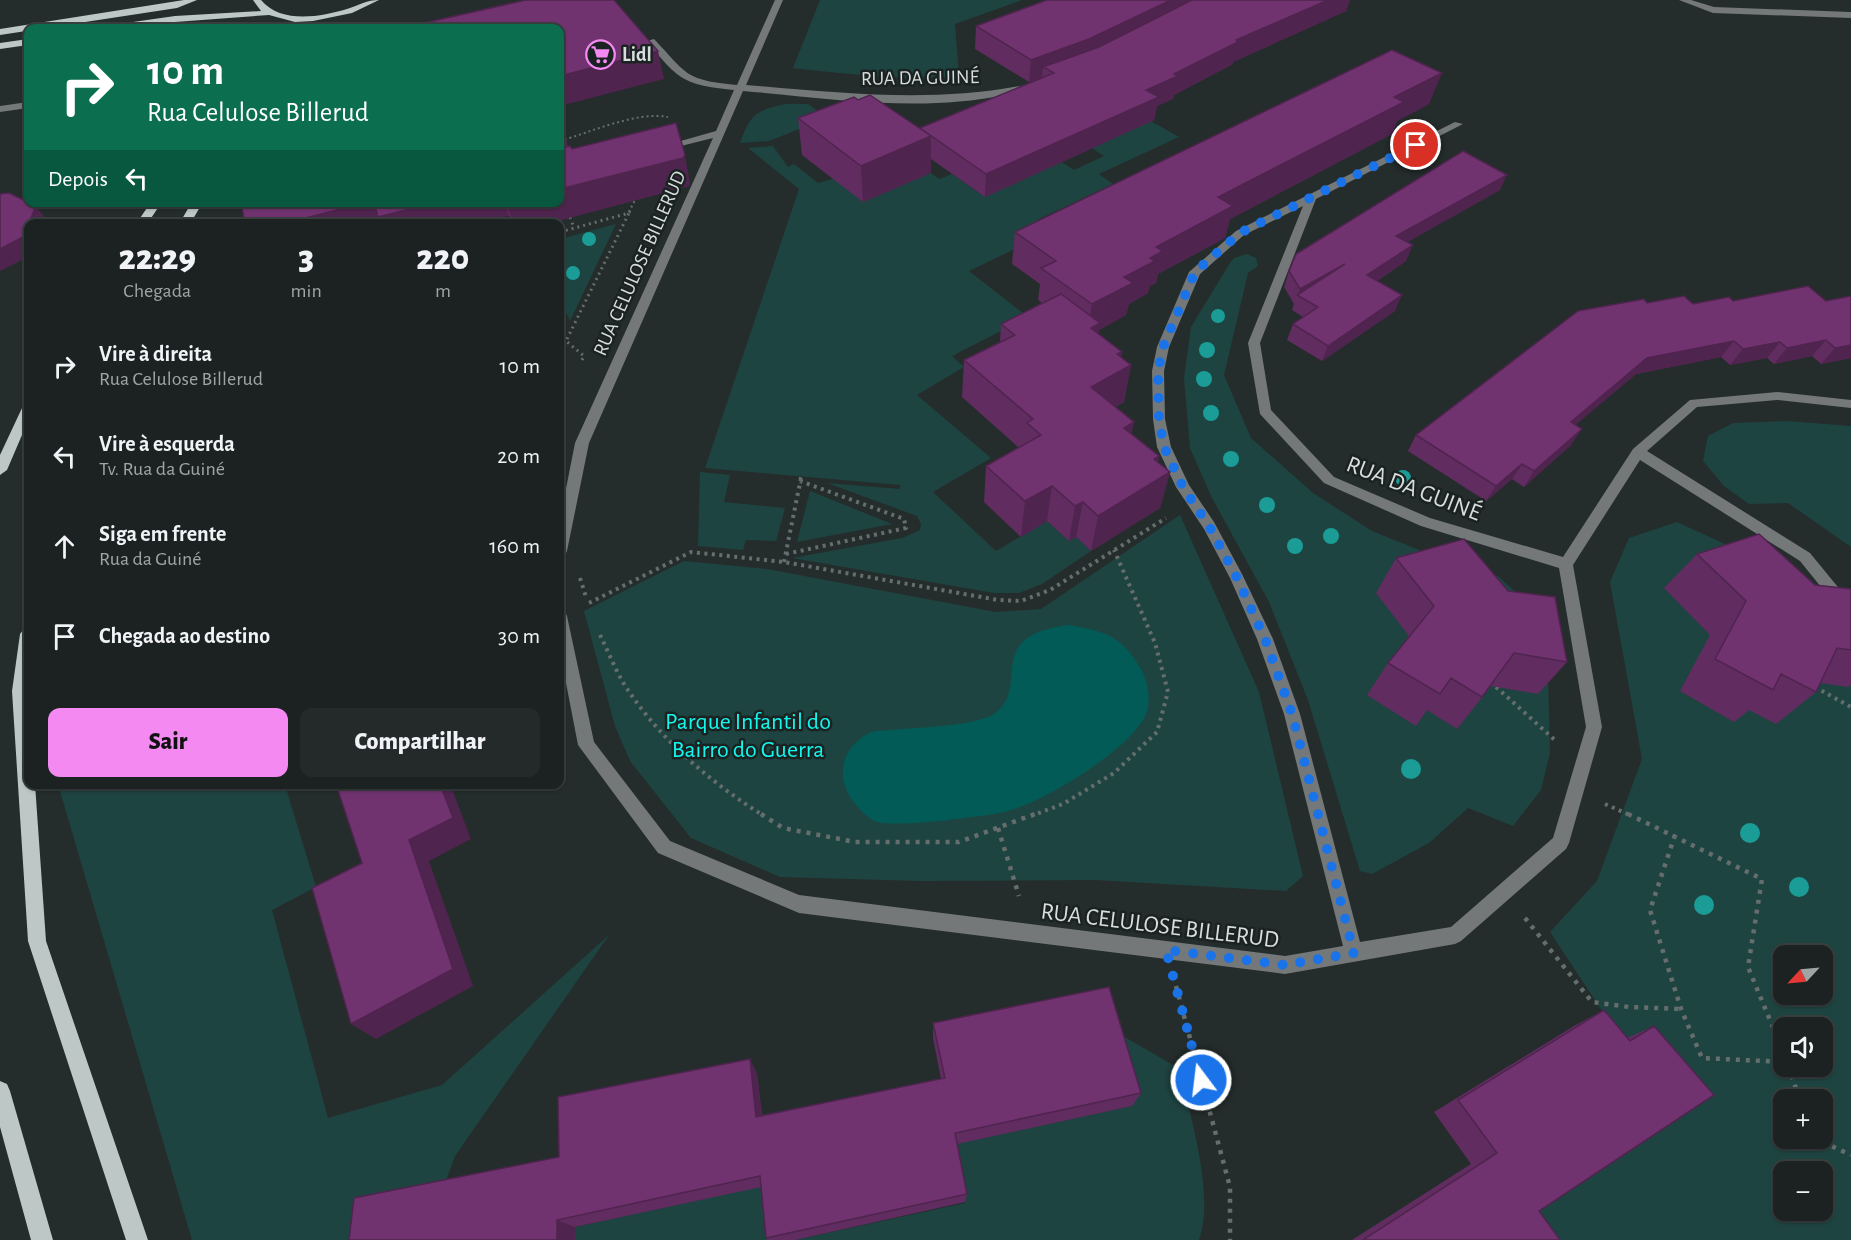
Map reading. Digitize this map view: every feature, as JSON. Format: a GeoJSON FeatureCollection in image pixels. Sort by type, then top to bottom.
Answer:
{"type":"FeatureCollection","features":[{"type":"Feature","properties":{"kind":"main road"},"geometry":{"type":"LineString","coordinates":[[52,24],[177,5],[193,0]]}},
{"type":"Feature","properties":{"kind":"main road"},"geometry":{"type":"LineString","coordinates":[[257,0],[260,7],[274,15]]}},
{"type":"Feature","properties":{"kind":"main road"},"geometry":{"type":"LineString","coordinates":[[340,24],[358,9],[375,0]]}},
{"type":"Feature","properties":{"kind":"main road"},"geometry":{"type":"LineString","coordinates":[[140,24],[175,19],[274,15],[316,18],[358,9]]}},
{"type":"Feature","properties":{"kind":"main road"},"geometry":{"type":"LineString","coordinates":[[274,15],[274,24]]}},
{"type":"Feature","properties":{"kind":"main road"},"geometry":{"type":"LineString","coordinates":[[0,32],[24,28]]}},
{"type":"Feature","properties":{"kind":"main road"},"geometry":{"type":"LineString","coordinates":[[0,46],[24,43]]}},
{"type":"Feature","properties":{"kind":"main road"},"geometry":{"type":"LineString","coordinates":[[0,470],[24,417]]}},
{"type":"Feature","properties":{"kind":"main road"},"geometry":{"type":"LineString","coordinates":[[24,662],[20,691],[24,750]]}},
{"type":"Feature","properties":{"kind":"main road"},"geometry":{"type":"LineString","coordinates":[[27,789],[37,941],[137,1240]]}},
{"type":"Feature","properties":{"kind":"main road"},"geometry":{"type":"LineString","coordinates":[[0,1091],[42,1240]]}},
{"type":"Feature","properties":{"kind":"street","name":"RUA CELULOSE BILLERUD"},"geometry":{"type":"LineString","coordinates":[[564,518],[582,443],[779,0]]}},
{"type":"Feature","properties":{"kind":"street"},"geometry":{"type":"LineString","coordinates":[[1683,0],[1713,10],[1851,15]]}},
{"type":"Feature","properties":{"kind":"street","name":"RUA DA GUINÉ"},"geometry":{"type":"LineString","coordinates":[[651,41],[688,80],[741,88],[838,97],[930,100],[978,97],[1038,85]]}},
{"type":"Feature","properties":{"kind":"street"},"geometry":{"type":"LineString","coordinates":[[0,109],[24,106]]}},
{"type":"Feature","properties":{"kind":"street"},"geometry":{"type":"LineString","coordinates":[[1354,953],[1292,714],[1265,639],[1237,578],[1209,526],[1183,487],[1164,447],[1159,419],[1158,371],[1163,347],[1176,312],[1195,272],[1240,233],[1311,200],[1458,124]]}},
{"type":"Feature","properties":{"kind":"street"},"geometry":{"type":"LineString","coordinates":[[653,150],[720,133]]}},
{"type":"Feature","properties":{"kind":"street","name":"RUA DA GUINÉ"},"geometry":{"type":"LineString","coordinates":[[1311,200],[1254,343],[1265,411],[1329,480],[1426,522],[1566,564]]}},
{"type":"Feature","properties":{"kind":"street"},"geometry":{"type":"LineString","coordinates":[[1566,564],[1638,452],[1694,403],[1777,396],[1851,404]]}},
{"type":"Feature","properties":{"kind":"street"},"geometry":{"type":"LineString","coordinates":[[1638,452],[1805,557],[1851,614]]}},
{"type":"Feature","properties":{"kind":"street","name":"RUA CELULOSE BILLERUD"},"geometry":{"type":"LineString","coordinates":[[564,636],[586,745],[664,847],[800,904],[1285,965],[1455,935],[1560,843],[1594,727],[1566,564]]}},
{"type":"Feature","properties":{"kind":"path"},"geometry":{"type":"LineString","coordinates":[[564,140],[644,116],[663,114],[678,123],[720,133]]}},
{"type":"Feature","properties":{"kind":"path"},"geometry":{"type":"LineString","coordinates":[[580,367],[584,356],[566,340],[629,213],[653,150]]}},
{"type":"Feature","properties":{"kind":"path"},"geometry":{"type":"LineString","coordinates":[[564,231],[629,213]]}},
{"type":"Feature","properties":{"kind":"path"},"geometry":{"type":"LineString","coordinates":[[570,217],[574,228]]}},
{"type":"Feature","properties":{"kind":"path"},"geometry":{"type":"LineString","coordinates":[[784,562],[801,479],[904,519],[906,528],[786,554]]}},
{"type":"Feature","properties":{"kind":"path"},"geometry":{"type":"LineString","coordinates":[[588,603],[691,552],[784,562],[999,600],[1021,601],[1050,590],[1193,501]]}},
{"type":"Feature","properties":{"kind":"path"},"geometry":{"type":"LineString","coordinates":[[598,631],[624,684],[669,741],[726,792],[783,828],[855,842],[959,842],[1063,804],[1114,773],[1157,732],[1168,692],[1155,643],[1114,550]]}},
{"type":"Feature","properties":{"kind":"path"},"geometry":{"type":"LineString","coordinates":[[580,578],[590,612]]}},
{"type":"Feature","properties":{"kind":"path"},"geometry":{"type":"LineString","coordinates":[[1805,681],[1851,707]]}},
{"type":"Feature","properties":{"kind":"path"},"geometry":{"type":"LineString","coordinates":[[1496,687],[1553,739],[1586,757]]}},
{"type":"Feature","properties":{"kind":"path"},"geometry":{"type":"LineString","coordinates":[[1575,791],[1675,835],[1762,879],[1748,967],[1773,1027]]}},
{"type":"Feature","properties":{"kind":"path"},"geometry":{"type":"LineString","coordinates":[[998,828],[1019,896]]}},
{"type":"Feature","properties":{"kind":"path"},"geometry":{"type":"LineString","coordinates":[[1675,835],[1650,910],[1681,1009],[1702,1058],[1773,1061]]}},
{"type":"Feature","properties":{"kind":"path"},"geometry":{"type":"LineString","coordinates":[[1505,891],[1592,1002],[1629,1007],[1681,1009]]}},
{"type":"Feature","properties":{"kind":"path"},"geometry":{"type":"LineString","coordinates":[[1166,950],[1230,1187],[1230,1240]]}},
{"type":"Feature","properties":{"kind":"path"},"geometry":{"type":"LineString","coordinates":[[1833,1147],[1851,1155]]}},
{"type":"Feature","properties":{"kind":"green space"},"geometry":{"type":"Polygon","coordinates":[[[820,0],[1022,0],[955,24],[959,76],[918,78],[793,68],[820,0]]]}},
{"type":"Feature","properties":{"kind":"green space"},"geometry":{"type":"Polygon","coordinates":[[[1112,99],[1179,137],[1099,174],[1113,184],[1037,220],[1052,231],[969,271],[1028,317],[952,356],[964,367],[917,395],[991,458],[933,492],[996,551],[1047,521],[1069,541],[1076,537],[1091,551],[1042,584],[1019,593],[994,593],[792,558],[902,538],[920,530],[921,524],[917,516],[827,483],[900,489],[900,485],[705,468],[799,189],[748,148],[773,146],[788,167],[794,164],[818,183],[909,157],[939,179],[952,174],[985,197],[1040,148],[1074,170],[1104,156],[1087,145],[1112,99]]]}},
{"type":"Feature","properties":{"kind":"green space"},"geometry":{"type":"Polygon","coordinates":[[[786,104],[808,104],[827,118],[769,141],[740,143],[747,126],[756,115],[786,104]]]}},
{"type":"Feature","properties":{"kind":"green space"},"geometry":{"type":"Polygon","coordinates":[[[616,224],[570,321],[564,308],[564,238],[616,224]]]}},
{"type":"Feature","properties":{"kind":"green space"},"geometry":{"type":"Polygon","coordinates":[[[1247,254],[1256,258],[1258,266],[1248,273],[1224,375],[1251,438],[1313,493],[1372,531],[1439,558],[1499,577],[1531,606],[1547,636],[1550,753],[1541,790],[1513,826],[1468,808],[1429,843],[1372,874],[1360,871],[1308,700],[1269,602],[1211,496],[1190,448],[1184,378],[1191,327],[1230,263],[1234,258],[1247,254]]]}},
{"type":"Feature","properties":{"kind":"green space"},"geometry":{"type":"Polygon","coordinates":[[[1786,421],[1851,426],[1851,547],[1788,503],[1749,504],[1724,486],[1703,461],[1708,436],[1733,423],[1786,421]]]}},
{"type":"Feature","properties":{"kind":"green space"},"geometry":{"type":"Polygon","coordinates":[[[700,472],[730,475],[724,502],[785,508],[776,541],[746,540],[743,550],[698,546],[700,472]]]}},
{"type":"Feature","properties":{"kind":"green space"},"geometry":{"type":"Polygon","coordinates":[[[810,491],[892,524],[797,542],[810,491]]]}},
{"type":"Feature","properties":{"kind":"green space","name":"Parque Infantil do Bairro do Guerra"},"geometry":{"type":"Polygon","coordinates":[[[1180,515],[1259,692],[1303,876],[1286,891],[1096,880],[920,881],[780,877],[691,838],[630,761],[615,726],[584,611],[684,561],[767,569],[996,612],[1041,609],[1180,515]]]}},
{"type":"Feature","properties":{"kind":"green space"},"geometry":{"type":"Polygon","coordinates":[[[1677,522],[1764,562],[1851,660],[1851,1240],[1525,1240],[1510,1219],[1622,1041],[1550,932],[1597,881],[1642,759],[1610,582],[1629,538],[1677,522]]]}},
{"type":"Feature","properties":{"kind":"green space"},"geometry":{"type":"Polygon","coordinates":[[[60,789],[286,789],[316,887],[272,910],[328,1118],[442,1085],[609,935],[455,1156],[441,1195],[378,1240],[192,1240],[60,789]]]}},
{"type":"Feature","properties":{"kind":"green space"},"geometry":{"type":"Polygon","coordinates":[[[1109,1028],[1180,1069],[1203,1178],[1203,1221],[1199,1240],[795,1240],[965,1203],[954,1144],[1131,1106],[1109,1028]]]}},
{"type":"Feature","properties":{"kind":"green space"},"geometry":{"type":"Polygon","coordinates":[[[768,1185],[773,1240],[575,1240],[575,1227],[768,1185]]]}},
{"type":"Feature","properties":{"kind":"shaded area"},"geometry":{"type":"Polygon","coordinates":[[[1068,625],[1100,632],[1117,641],[1132,656],[1144,676],[1149,696],[1146,714],[1138,727],[1110,754],[1093,767],[1039,799],[995,814],[932,822],[886,823],[871,819],[856,805],[845,785],[843,766],[851,747],[859,740],[874,731],[960,724],[994,714],[1005,703],[1010,690],[1016,651],[1025,640],[1041,631],[1068,625]]]}},
{"type":"Feature","properties":{"kind":"building"},"geometry":{"type":"Polygon","coordinates":[[[526,0],[614,0],[658,51],[564,75],[564,24],[420,24],[526,0]]]}},
{"type":"Feature","properties":{"kind":"building"},"geometry":{"type":"Polygon","coordinates":[[[1047,0],[1171,0],[1089,39],[1031,60],[976,26],[1047,0]]]}},
{"type":"Feature","properties":{"kind":"building"},"geometry":{"type":"Polygon","coordinates":[[[1192,0],[1328,0],[1236,40],[1238,42],[1174,74],[1178,76],[1146,90],[1159,97],[986,174],[920,128],[1054,73],[1043,67],[1099,47],[1192,0]]]}},
{"type":"Feature","properties":{"kind":"building"},"geometry":{"type":"Polygon","coordinates":[[[1392,50],[1442,73],[1394,97],[1404,102],[1218,197],[1233,206],[1156,247],[1163,251],[1150,258],[1155,261],[1124,277],[1133,283],[1092,304],[1041,268],[1056,261],[1015,232],[1392,50]]]}},
{"type":"Feature","properties":{"kind":"building"},"geometry":{"type":"Polygon","coordinates":[[[870,95],[931,136],[861,166],[798,118],[854,97],[858,100],[870,95]]]}},
{"type":"Feature","properties":{"kind":"building"},"geometry":{"type":"Polygon","coordinates":[[[676,123],[685,155],[683,158],[564,188],[564,147],[570,146],[572,149],[676,123]]]}},
{"type":"Feature","properties":{"kind":"building"},"geometry":{"type":"Polygon","coordinates":[[[1463,151],[1507,175],[1396,236],[1413,245],[1367,275],[1402,295],[1328,346],[1293,324],[1318,307],[1297,295],[1345,264],[1300,289],[1289,271],[1296,254],[1463,151]]]}},
{"type":"Feature","properties":{"kind":"building"},"geometry":{"type":"Polygon","coordinates":[[[9,193],[24,200],[24,207],[36,207],[31,219],[24,219],[23,237],[0,249],[0,194],[9,193]]]}},
{"type":"Feature","properties":{"kind":"building"},"geometry":{"type":"Polygon","coordinates":[[[242,207],[348,207],[302,219],[244,219],[242,207]]]}},
{"type":"Feature","properties":{"kind":"building"},"geometry":{"type":"Polygon","coordinates":[[[375,207],[418,207],[378,217],[375,207]]]}},
{"type":"Feature","properties":{"kind":"building"},"geometry":{"type":"Polygon","coordinates":[[[1808,286],[1826,301],[1851,296],[1851,345],[1835,348],[1826,340],[1787,348],[1780,342],[1743,349],[1734,341],[1647,358],[1571,422],[1582,429],[1534,471],[1522,464],[1496,486],[1416,435],[1578,311],[1644,299],[1647,303],[1684,296],[1693,304],[1729,297],[1733,301],[1808,286]]]}},
{"type":"Feature","properties":{"kind":"building"},"geometry":{"type":"Polygon","coordinates":[[[1061,294],[1100,323],[1091,328],[1122,352],[1117,354],[1131,365],[1091,387],[1134,422],[1124,428],[1159,456],[1154,459],[1170,472],[1098,516],[1083,502],[1075,506],[1052,486],[1025,501],[986,466],[1041,435],[1027,423],[1033,419],[964,360],[1015,335],[1001,324],[1061,294]]]}},
{"type":"Feature","properties":{"kind":"building"},"geometry":{"type":"Polygon","coordinates":[[[1759,534],[1815,585],[1851,589],[1851,650],[1837,648],[1816,692],[1781,674],[1773,690],[1715,659],[1746,601],[1697,554],[1759,534]]]}},
{"type":"Feature","properties":{"kind":"building"},"geometry":{"type":"Polygon","coordinates":[[[1464,539],[1508,591],[1555,597],[1567,662],[1514,653],[1482,697],[1451,678],[1440,694],[1388,663],[1434,606],[1396,558],[1464,539]]]}},
{"type":"Feature","properties":{"kind":"building"},"geometry":{"type":"Polygon","coordinates":[[[338,789],[442,789],[453,818],[409,840],[453,969],[351,1024],[312,888],[362,863],[338,789]]]}},
{"type":"Feature","properties":{"kind":"building"},"geometry":{"type":"Polygon","coordinates":[[[1109,987],[1141,1093],[955,1133],[967,1194],[766,1238],[760,1176],[557,1220],[557,1240],[349,1240],[354,1198],[559,1157],[558,1097],[750,1059],[756,1117],[945,1078],[933,1023],[1109,987]]]}},
{"type":"Feature","properties":{"kind":"building"},"geometry":{"type":"Polygon","coordinates":[[[1604,1010],[1630,1041],[1654,1026],[1714,1095],[1539,1211],[1560,1240],[1363,1240],[1497,1153],[1458,1100],[1604,1010]]]}},
{"type":"Feature","properties":{"kind":"place","name":"Lidl"},"geometry":{"type":"Point","coordinates":[601,54]}},
{"type":"Feature","properties":{"kind":"route"},"geometry":{"type":"LineString","coordinates":[[1201,1080],[1166,950],[1285,965],[1354,953],[1292,714],[1265,639],[1237,578],[1209,526],[1183,487],[1164,447],[1159,419],[1158,390],[1158,371],[1163,347],[1195,272],[1240,233],[1311,200],[1416,145]]}}]}
